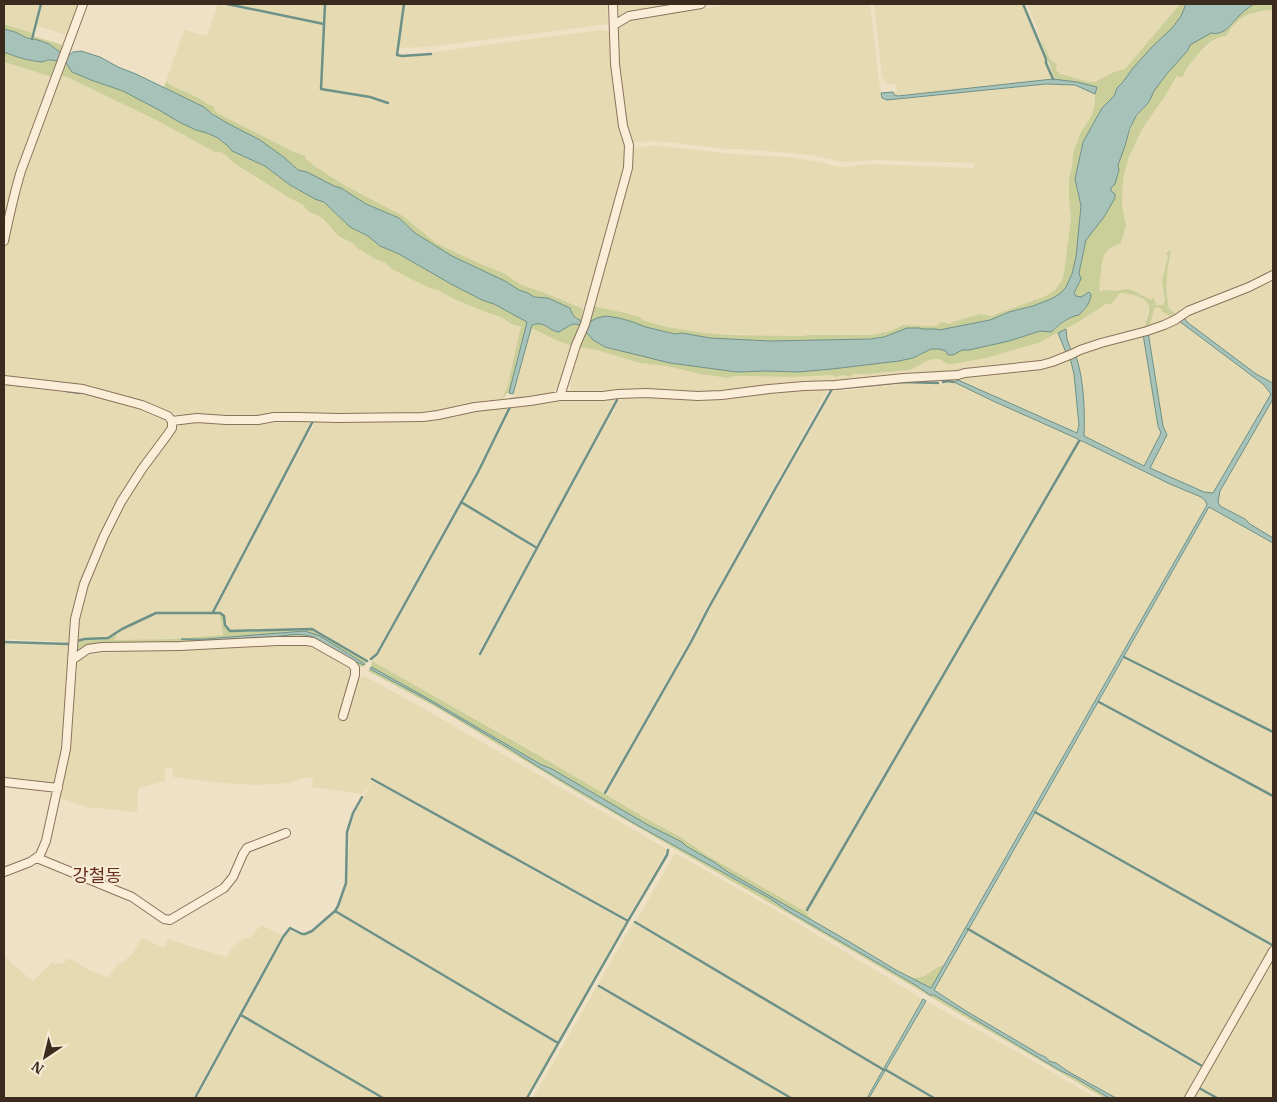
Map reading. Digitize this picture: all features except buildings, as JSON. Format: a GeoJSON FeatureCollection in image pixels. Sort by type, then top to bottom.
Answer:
{"type":"FeatureCollection","features":[{"type":"Feature","properties":{"kind":"street"},"geometry":{"type":"LineString","coordinates":[[4,241],[21,171],[83,4]]}},
{"type":"Feature","properties":{"kind":"street"},"geometry":{"type":"LineString","coordinates":[[560,396],[576,345],[585,324],[628,168],[629,145],[616,74],[612,4]]}},
{"type":"Feature","properties":{"kind":"street"},"geometry":{"type":"LineString","coordinates":[[614,25],[629,16],[701,4]]}},
{"type":"Feature","properties":{"kind":"street"},"geometry":{"type":"LineString","coordinates":[[172,421],[197,418],[258,420],[274,417],[423,417],[475,406],[560,396],[604,396],[646,393],[698,396],[722,395],[769,388],[835,385],[958,375],[1041,365],[1101,343],[1164,325],[1175,320],[1188,310],[1249,287],[1273,274]]}},
{"type":"Feature","properties":{"kind":"street"},"geometry":{"type":"LineString","coordinates":[[4,380],[83,389],[142,405],[168,416],[172,421],[172,428],[142,469],[116,510],[90,568],[78,604],[75,619],[66,749],[46,841],[37,858],[4,872]]}},
{"type":"Feature","properties":{"kind":"street"},"geometry":{"type":"LineString","coordinates":[[72,660],[88,649],[102,647],[189,646],[277,641],[313,642],[352,664],[355,668],[355,675],[343,716]]}},
{"type":"Feature","properties":{"kind":"street"},"geometry":{"type":"LineString","coordinates":[[4,782],[58,788]]}},
{"type":"Feature","properties":{"kind":"street"},"geometry":{"type":"LineString","coordinates":[[37,858],[132,897],[164,919],[170,920],[224,888],[233,877],[247,848],[286,833]]}},
{"type":"Feature","properties":{"kind":"street"},"geometry":{"type":"LineString","coordinates":[[1189,1098],[1273,951]]}},
{"type":"Feature","properties":{"kind":"shaded area"},"geometry":{"type":"Polygon","coordinates":[[[4,4],[39,4],[32,33],[4,24],[4,4]]]}},
{"type":"Feature","properties":{"kind":"shaded area"},"geometry":{"type":"Polygon","coordinates":[[[42,4],[80,4],[67,35],[37,26],[42,4]]]}},
{"type":"Feature","properties":{"kind":"shaded area"},"geometry":{"type":"Polygon","coordinates":[[[218,4],[323,25],[320,89],[371,99],[390,105],[391,102],[370,96],[322,88],[326,4],[403,4],[396,56],[402,57],[432,55],[434,52],[601,30],[609,31],[615,102],[627,154],[624,174],[583,309],[522,285],[501,272],[436,243],[403,216],[344,185],[316,167],[305,156],[217,113],[210,105],[199,98],[170,85],[166,81],[184,30],[207,36],[218,4]]]}},
{"type":"Feature","properties":{"kind":"shaded area"},"geometry":{"type":"Polygon","coordinates":[[[233,4],[324,4],[323,22],[319,22],[233,4]]]}},
{"type":"Feature","properties":{"kind":"shaded area"},"geometry":{"type":"Polygon","coordinates":[[[406,4],[607,4],[608,24],[426,47],[399,48],[406,4]]]}},
{"type":"Feature","properties":{"kind":"shaded area"},"geometry":{"type":"Polygon","coordinates":[[[618,4],[688,4],[619,17],[618,4]]]}},
{"type":"Feature","properties":{"kind":"shaded area"},"geometry":{"type":"Polygon","coordinates":[[[736,4],[870,4],[879,81],[882,98],[884,99],[922,97],[1046,84],[1075,85],[1095,94],[1092,115],[1081,132],[1073,153],[1069,178],[1071,219],[1066,265],[1062,280],[1055,290],[1038,300],[991,316],[975,315],[950,324],[942,322],[936,326],[897,327],[890,331],[872,335],[783,336],[705,333],[667,327],[626,313],[592,306],[632,148],[650,146],[671,147],[731,154],[789,157],[846,167],[867,164],[974,168],[974,163],[877,160],[843,162],[812,155],[792,153],[725,149],[650,141],[630,143],[625,124],[617,27],[626,22],[665,14],[736,4]]]}},
{"type":"Feature","properties":{"kind":"shaded area"},"geometry":{"type":"Polygon","coordinates":[[[874,4],[1021,4],[1045,59],[1051,79],[894,95],[893,92],[897,91],[896,85],[886,83],[882,77],[874,4]]]}},
{"type":"Feature","properties":{"kind":"shaded area"},"geometry":{"type":"Polygon","coordinates":[[[1027,4],[1180,4],[1125,69],[1114,72],[1095,82],[1088,82],[1060,74],[1056,70],[1057,64],[1050,59],[1027,4]]]}},
{"type":"Feature","properties":{"kind":"shaded area"},"geometry":{"type":"Polygon","coordinates":[[[1273,10],[1273,272],[1179,316],[1169,309],[1167,300],[1166,279],[1171,250],[1162,281],[1165,300],[1163,305],[1156,305],[1151,300],[1128,289],[1101,292],[1099,278],[1102,257],[1111,247],[1121,243],[1126,225],[1122,205],[1123,179],[1129,157],[1142,129],[1177,76],[1183,76],[1195,57],[1216,39],[1229,33],[1236,22],[1244,17],[1273,10]]]}},
{"type":"Feature","properties":{"kind":"shaded area"},"geometry":{"type":"Polygon","coordinates":[[[4,62],[52,77],[10,198],[4,222],[4,62]]]}},
{"type":"Feature","properties":{"kind":"shaded area"},"geometry":{"type":"Polygon","coordinates":[[[58,75],[67,77],[183,135],[224,153],[234,164],[303,205],[309,212],[319,216],[337,236],[354,244],[358,249],[386,263],[398,272],[430,288],[438,289],[452,298],[503,318],[506,322],[522,326],[507,389],[502,400],[481,401],[448,410],[427,412],[235,418],[182,416],[149,405],[4,378],[4,248],[14,200],[58,75]]]}},
{"type":"Feature","properties":{"kind":"shaded area"},"geometry":{"type":"Polygon","coordinates":[[[1269,281],[1273,295],[1273,383],[1256,374],[1187,322],[1184,317],[1269,281]]]}},
{"type":"Feature","properties":{"kind":"shaded area"},"geometry":{"type":"Polygon","coordinates":[[[1120,293],[1139,297],[1149,305],[1144,330],[1072,353],[1066,329],[1106,304],[1111,304],[1120,293]]]}},
{"type":"Feature","properties":{"kind":"shaded area"},"geometry":{"type":"Polygon","coordinates":[[[1155,307],[1166,312],[1172,319],[1149,328],[1155,307]]]}},
{"type":"Feature","properties":{"kind":"shaded area"},"geometry":{"type":"Polygon","coordinates":[[[1179,321],[1263,384],[1271,394],[1213,494],[1204,492],[1150,468],[1167,435],[1163,426],[1148,332],[1179,321]]]}},
{"type":"Feature","properties":{"kind":"shaded area"},"geometry":{"type":"Polygon","coordinates":[[[531,328],[573,346],[561,383],[555,391],[547,396],[517,399],[513,394],[531,328]]]}},
{"type":"Feature","properties":{"kind":"shaded area"},"geometry":{"type":"Polygon","coordinates":[[[1058,333],[1067,355],[1051,361],[980,371],[715,392],[643,390],[576,394],[571,391],[570,385],[579,347],[597,350],[640,363],[667,366],[728,378],[735,376],[793,377],[832,375],[835,377],[843,375],[849,377],[854,374],[910,370],[929,360],[935,359],[940,359],[947,364],[953,364],[986,358],[1038,343],[1058,333]]]}},
{"type":"Feature","properties":{"kind":"shaded area"},"geometry":{"type":"Polygon","coordinates":[[[1143,334],[1158,426],[1161,433],[1144,466],[1084,436],[1085,422],[1082,388],[1076,356],[1143,334]]]}},
{"type":"Feature","properties":{"kind":"shaded area"},"geometry":{"type":"Polygon","coordinates":[[[1070,358],[1074,374],[1079,425],[1077,433],[958,380],[960,377],[1070,358]]]}},
{"type":"Feature","properties":{"kind":"shaded area"},"geometry":{"type":"Polygon","coordinates":[[[954,382],[1078,439],[806,911],[1080,442],[1082,441],[1201,497],[1205,499],[1207,505],[943,965],[924,977],[909,978],[814,922],[806,912],[606,795],[833,391],[903,383],[937,385],[954,382]]]}},
{"type":"Feature","properties":{"kind":"shaded area"},"geometry":{"type":"Polygon","coordinates":[[[4,385],[80,394],[81,392],[115,400],[158,414],[165,418],[169,425],[168,430],[99,538],[84,574],[73,610],[71,642],[4,639],[4,385]]]}},
{"type":"Feature","properties":{"kind":"shaded area"},"geometry":{"type":"Polygon","coordinates":[[[828,389],[603,794],[527,748],[372,661],[378,656],[462,504],[535,549],[478,653],[481,655],[621,397],[633,398],[642,396],[828,389]]]}},
{"type":"Feature","properties":{"kind":"shaded area"},"geometry":{"type":"Polygon","coordinates":[[[617,397],[537,546],[463,502],[512,406],[617,397]]]}},
{"type":"Feature","properties":{"kind":"shaded area"},"geometry":{"type":"Polygon","coordinates":[[[1273,399],[1273,538],[1245,519],[1220,506],[1218,502],[1220,491],[1273,399]]]}},
{"type":"Feature","properties":{"kind":"shaded area"},"geometry":{"type":"Polygon","coordinates":[[[509,406],[476,471],[375,654],[368,660],[311,628],[232,631],[228,627],[225,616],[222,613],[214,612],[315,421],[426,420],[509,406]]]}},
{"type":"Feature","properties":{"kind":"shaded area"},"geometry":{"type":"Polygon","coordinates":[[[312,421],[211,612],[155,612],[108,636],[75,639],[79,604],[112,521],[144,472],[178,427],[185,423],[193,422],[259,424],[312,421]]]}},
{"type":"Feature","properties":{"kind":"shaded area"},"geometry":{"type":"Polygon","coordinates":[[[1209,507],[1273,543],[1273,730],[1125,656],[1209,507]]]}},
{"type":"Feature","properties":{"kind":"shaded area"},"geometry":{"type":"Polygon","coordinates":[[[216,613],[221,616],[222,635],[173,639],[113,640],[119,631],[157,614],[216,613]]]}},
{"type":"Feature","properties":{"kind":"shaded area"},"geometry":{"type":"Polygon","coordinates":[[[4,643],[71,645],[58,776],[55,783],[4,778],[4,643]]]}},
{"type":"Feature","properties":{"kind":"shaded area"},"geometry":{"type":"Polygon","coordinates":[[[281,644],[306,645],[325,654],[350,670],[353,675],[339,714],[346,716],[359,679],[364,676],[667,849],[627,919],[373,778],[363,794],[312,787],[313,778],[303,778],[288,783],[255,785],[222,783],[173,777],[172,768],[165,767],[165,781],[138,788],[137,812],[86,807],[61,798],[69,748],[76,662],[82,657],[94,654],[153,649],[281,644]]]}},
{"type":"Feature","properties":{"kind":"shaded area"},"geometry":{"type":"Polygon","coordinates":[[[1123,658],[1273,734],[1273,794],[1100,701],[1123,658]]]}},
{"type":"Feature","properties":{"kind":"shaded area"},"geometry":{"type":"Polygon","coordinates":[[[1098,703],[1273,797],[1272,944],[1036,811],[1098,703]]]}},
{"type":"Feature","properties":{"kind":"shaded area"},"geometry":{"type":"Polygon","coordinates":[[[372,781],[626,922],[558,1042],[337,911],[347,882],[350,828],[357,809],[372,781]]]}},
{"type":"Feature","properties":{"kind":"shaded area"},"geometry":{"type":"Polygon","coordinates":[[[1035,813],[1272,947],[1203,1065],[968,928],[1035,813]]]}},
{"type":"Feature","properties":{"kind":"shaded area"},"geometry":{"type":"Polygon","coordinates":[[[675,853],[784,915],[923,999],[884,1069],[636,921],[675,853]]]}},
{"type":"Feature","properties":{"kind":"shaded area"},"geometry":{"type":"Polygon","coordinates":[[[336,913],[557,1044],[526,1098],[385,1098],[242,1015],[290,930],[301,935],[307,935],[336,913]]]}},
{"type":"Feature","properties":{"kind":"shaded area"},"geometry":{"type":"Polygon","coordinates":[[[633,923],[883,1071],[867,1098],[794,1098],[598,984],[633,923]]]}},
{"type":"Feature","properties":{"kind":"shaded area"},"geometry":{"type":"Polygon","coordinates":[[[261,925],[282,935],[193,1098],[4,1098],[4,956],[33,981],[52,962],[56,964],[63,963],[69,958],[85,968],[108,978],[118,964],[122,963],[133,953],[142,938],[164,948],[168,939],[227,957],[232,948],[245,938],[250,938],[261,925]]]}},
{"type":"Feature","properties":{"kind":"shaded area"},"geometry":{"type":"Polygon","coordinates":[[[967,930],[1201,1068],[1184,1098],[1114,1097],[1056,1063],[1049,1061],[1048,1058],[1038,1054],[939,994],[934,990],[967,930]]]}},
{"type":"Feature","properties":{"kind":"shaded area"},"geometry":{"type":"Polygon","coordinates":[[[1273,956],[1273,1098],[1219,1098],[1198,1086],[1273,956]]]}},
{"type":"Feature","properties":{"kind":"shaded area"},"geometry":{"type":"Polygon","coordinates":[[[597,986],[679,1035],[789,1098],[533,1098],[597,986]]]}},
{"type":"Feature","properties":{"kind":"shaded area"},"geometry":{"type":"Polygon","coordinates":[[[926,1001],[1096,1098],[936,1098],[886,1069],[926,1001]]]}},
{"type":"Feature","properties":{"kind":"shaded area"},"geometry":{"type":"Polygon","coordinates":[[[242,1017],[302,1052],[380,1098],[197,1098],[242,1017]]]}},
{"type":"Feature","properties":{"kind":"shaded area"},"geometry":{"type":"Polygon","coordinates":[[[885,1071],[931,1098],[869,1098],[885,1071]]]}},
{"type":"Feature","properties":{"kind":"shaded area"},"geometry":{"type":"Polygon","coordinates":[[[1197,1088],[1215,1098],[1192,1098],[1197,1088]]]}},
{"type":"Feature","properties":{"kind":"green space"},"geometry":{"type":"Polygon","coordinates":[[[1180,4],[1186,4],[1181,16],[1117,88],[1114,96],[1102,108],[1083,142],[1076,187],[1081,206],[1076,257],[1072,274],[1066,287],[1061,293],[1051,299],[990,320],[972,324],[939,330],[894,333],[884,337],[864,339],[770,341],[710,338],[682,333],[675,334],[607,316],[587,324],[592,306],[626,313],[667,327],[705,333],[801,336],[872,335],[890,331],[903,325],[936,326],[942,322],[950,324],[980,314],[991,316],[1044,297],[1055,290],[1062,280],[1064,273],[1071,219],[1069,178],[1073,153],[1081,132],[1092,115],[1097,87],[1077,82],[1055,80],[1037,29],[1050,59],[1057,64],[1056,70],[1060,74],[1088,82],[1095,82],[1114,72],[1125,69],[1180,4]]]}},
{"type":"Feature","properties":{"kind":"green space"},"geometry":{"type":"Polygon","coordinates":[[[1254,4],[1273,4],[1273,10],[1258,12],[1244,17],[1235,24],[1226,36],[1220,37],[1207,45],[1195,57],[1183,76],[1177,76],[1142,129],[1129,157],[1123,179],[1122,205],[1126,225],[1121,243],[1108,250],[1103,260],[1100,291],[1128,289],[1151,300],[1154,298],[1156,305],[1163,305],[1165,300],[1162,281],[1168,256],[1166,253],[1171,250],[1168,265],[1167,301],[1169,309],[1179,316],[1172,319],[1160,308],[1155,307],[1149,328],[1144,330],[1149,312],[1148,303],[1137,296],[1120,293],[1111,304],[1106,304],[1075,324],[1038,343],[986,358],[953,364],[947,364],[940,359],[935,359],[929,360],[910,370],[854,374],[849,377],[843,375],[835,377],[832,375],[793,377],[735,376],[728,378],[667,366],[640,363],[597,350],[579,347],[586,328],[593,339],[605,347],[670,363],[737,372],[798,372],[899,361],[913,358],[931,349],[958,352],[1009,341],[1040,331],[1051,332],[1070,318],[1084,311],[1091,297],[1086,293],[1081,297],[1076,297],[1074,293],[1081,279],[1079,273],[1086,240],[1104,217],[1112,203],[1111,188],[1115,184],[1119,170],[1118,165],[1134,120],[1190,45],[1211,33],[1230,26],[1254,4]]]}},
{"type":"Feature","properties":{"kind":"green space"},"geometry":{"type":"Polygon","coordinates":[[[4,24],[32,33],[30,39],[4,29],[4,24]]]}},
{"type":"Feature","properties":{"kind":"green space"},"geometry":{"type":"Polygon","coordinates":[[[33,36],[63,45],[61,55],[53,46],[33,39],[33,36]]]}},
{"type":"Feature","properties":{"kind":"green space"},"geometry":{"type":"Polygon","coordinates":[[[4,52],[37,62],[59,59],[52,77],[4,62],[4,52]]]}},
{"type":"Feature","properties":{"kind":"green space"},"geometry":{"type":"Polygon","coordinates":[[[65,61],[72,72],[123,91],[179,122],[218,138],[232,151],[265,166],[290,185],[324,202],[350,227],[368,236],[380,246],[399,254],[451,284],[527,322],[509,393],[502,400],[507,389],[521,326],[511,324],[503,318],[452,298],[392,269],[386,263],[375,259],[358,249],[354,244],[338,236],[319,216],[309,212],[303,205],[235,164],[221,152],[215,152],[156,120],[67,77],[58,75],[65,61]]]}},
{"type":"Feature","properties":{"kind":"green space"},"geometry":{"type":"Polygon","coordinates":[[[166,81],[170,85],[213,106],[217,113],[305,156],[316,167],[344,185],[403,216],[436,243],[501,272],[522,285],[583,309],[581,323],[574,316],[570,308],[548,298],[534,297],[519,290],[505,281],[452,256],[415,233],[399,218],[366,204],[341,188],[298,170],[260,140],[229,124],[196,103],[164,88],[166,81]]]}},
{"type":"Feature","properties":{"kind":"green space"},"geometry":{"type":"Polygon","coordinates":[[[534,323],[545,325],[554,331],[561,331],[563,328],[574,324],[581,325],[573,346],[531,328],[534,323]]]}},
{"type":"Feature","properties":{"kind":"green space"},"geometry":{"type":"Polygon","coordinates":[[[220,614],[223,616],[224,625],[230,632],[312,630],[367,662],[365,664],[320,636],[292,632],[187,640],[273,637],[297,634],[313,637],[364,665],[363,667],[356,665],[312,640],[90,646],[80,649],[76,653],[75,642],[102,639],[117,634],[114,640],[173,639],[222,635],[220,614]]]}},
{"type":"Feature","properties":{"kind":"green space"},"geometry":{"type":"Polygon","coordinates":[[[372,661],[679,836],[708,856],[806,912],[812,920],[728,872],[682,842],[648,825],[371,667],[372,661]]]}},
{"type":"Feature","properties":{"kind":"green space"},"geometry":{"type":"Polygon","coordinates":[[[370,669],[424,698],[637,825],[769,898],[930,995],[934,995],[1109,1098],[1104,1098],[580,794],[436,707],[368,671],[370,669]]]}},
{"type":"Feature","properties":{"kind":"green space"},"geometry":{"type":"Polygon","coordinates":[[[943,965],[931,988],[909,978],[925,976],[943,965]]]}},
{"type":"Feature","properties":{"kind":"water"},"geometry":{"type":"Polygon","coordinates":[[[1186,4],[1254,4],[1220,33],[1211,33],[1190,45],[1188,50],[1154,91],[1149,102],[1136,116],[1118,165],[1119,170],[1115,184],[1111,188],[1115,198],[1104,217],[1086,240],[1079,273],[1081,279],[1074,293],[1076,296],[1081,297],[1089,292],[1091,294],[1090,300],[1079,315],[1068,319],[1051,332],[1040,331],[1009,341],[962,350],[953,355],[948,355],[946,351],[939,349],[931,349],[913,358],[899,361],[832,369],[798,372],[737,372],[670,363],[605,347],[593,340],[586,332],[586,328],[591,321],[606,316],[675,334],[682,333],[710,338],[770,341],[870,339],[884,337],[907,328],[939,330],[990,320],[1051,299],[1061,293],[1066,287],[1072,274],[1076,257],[1081,206],[1075,179],[1083,142],[1102,108],[1114,96],[1117,88],[1133,68],[1173,27],[1181,16],[1186,4]]]}},
{"type":"Feature","properties":{"kind":"water"},"geometry":{"type":"Polygon","coordinates":[[[4,29],[49,44],[60,52],[59,59],[57,61],[46,60],[43,62],[4,52],[4,29]]]}},
{"type":"Feature","properties":{"kind":"water"},"geometry":{"type":"Polygon","coordinates":[[[81,51],[100,57],[204,107],[212,114],[260,140],[298,170],[307,172],[341,188],[366,204],[399,218],[415,233],[452,256],[534,297],[548,298],[570,308],[574,316],[580,320],[581,325],[574,324],[559,332],[540,324],[532,325],[513,394],[509,393],[527,322],[451,284],[399,254],[380,246],[368,236],[350,227],[324,202],[290,185],[265,166],[232,151],[218,138],[179,122],[123,91],[72,72],[65,61],[65,56],[81,51]]]}},
{"type":"Feature","properties":{"kind":"water"},"geometry":{"type":"Polygon","coordinates":[[[1053,79],[1097,87],[1095,94],[1075,85],[1046,84],[887,100],[882,98],[881,93],[893,92],[894,95],[898,96],[1053,79]]]}},
{"type":"Feature","properties":{"kind":"water"},"geometry":{"type":"Polygon","coordinates":[[[1184,317],[1187,322],[1256,374],[1273,383],[1273,399],[1220,491],[1218,502],[1220,506],[1245,519],[1273,538],[1273,543],[1209,507],[934,990],[1049,1061],[1056,1063],[1116,1098],[1109,1098],[1059,1070],[769,898],[637,825],[424,698],[370,669],[371,667],[375,669],[648,825],[682,842],[728,872],[896,970],[931,988],[1207,505],[1201,497],[954,382],[958,380],[1077,433],[1079,425],[1074,374],[1070,358],[1076,356],[1081,375],[1084,436],[1144,466],[1161,433],[1158,426],[1143,334],[1148,332],[1163,426],[1167,435],[1150,468],[1204,492],[1213,493],[1271,394],[1263,384],[1179,321],[1184,317]]]}},
{"type":"Feature","properties":{"kind":"water"},"geometry":{"type":"Polygon","coordinates":[[[1066,329],[1072,353],[1067,355],[1058,333],[1066,329]]]}},
{"type":"Feature","properties":{"kind":"water"},"geometry":{"type":"Polygon","coordinates":[[[305,631],[320,636],[365,664],[356,662],[313,637],[302,635],[215,640],[181,639],[204,639],[305,631]]]}},
{"type":"Feature","properties":{"kind":"water"},"geometry":{"type":"Polygon","coordinates":[[[923,999],[926,1001],[869,1098],[867,1098],[923,999]]]}},
{"type":"Feature","properties":{"kind":"waterway"},"geometry":{"type":"LineString","coordinates":[[32,39],[41,4]]}},
{"type":"Feature","properties":{"kind":"waterway"},"geometry":{"type":"LineString","coordinates":[[227,4],[324,24]]}},
{"type":"Feature","properties":{"kind":"waterway"},"geometry":{"type":"LineString","coordinates":[[325,4],[321,89],[370,97],[388,103]]}},
{"type":"Feature","properties":{"kind":"waterway"},"geometry":{"type":"LineString","coordinates":[[404,4],[397,55],[431,54]]}},
{"type":"Feature","properties":{"kind":"waterway"},"geometry":{"type":"LineString","coordinates":[[1023,4],[1053,79]]}},
{"type":"Feature","properties":{"kind":"waterway"},"geometry":{"type":"LineString","coordinates":[[605,793],[832,389],[903,382],[938,383]]}},
{"type":"Feature","properties":{"kind":"waterway"},"geometry":{"type":"LineString","coordinates":[[943,382],[954,382]]}},
{"type":"Feature","properties":{"kind":"waterway"},"geometry":{"type":"LineString","coordinates":[[7,384],[36,387]]}},
{"type":"Feature","properties":{"kind":"waterway"},"geometry":{"type":"LineString","coordinates":[[66,391],[80,393]]}},
{"type":"Feature","properties":{"kind":"waterway"},"geometry":{"type":"LineString","coordinates":[[537,548],[617,400]]}},
{"type":"Feature","properties":{"kind":"waterway"},"geometry":{"type":"LineString","coordinates":[[371,659],[377,654],[478,472],[510,407]]}},
{"type":"Feature","properties":{"kind":"waterway"},"geometry":{"type":"LineString","coordinates":[[213,612],[313,421]]}},
{"type":"Feature","properties":{"kind":"waterway"},"geometry":{"type":"LineString","coordinates":[[807,910],[1079,441]]}},
{"type":"Feature","properties":{"kind":"waterway"},"geometry":{"type":"LineString","coordinates":[[461,502],[537,548],[480,654]]}},
{"type":"Feature","properties":{"kind":"waterway"},"geometry":{"type":"LineString","coordinates":[[76,641],[108,638],[122,629],[156,613],[220,613],[224,616],[225,625],[230,631],[312,629],[367,661]]}},
{"type":"Feature","properties":{"kind":"waterway"},"geometry":{"type":"LineString","coordinates":[[4,642],[69,644]]}},
{"type":"Feature","properties":{"kind":"waterway"},"geometry":{"type":"LineString","coordinates":[[1124,657],[1273,732]]}},
{"type":"Feature","properties":{"kind":"waterway"},"geometry":{"type":"LineString","coordinates":[[1099,702],[1273,796]]}},
{"type":"Feature","properties":{"kind":"waterway"},"geometry":{"type":"LineString","coordinates":[[372,779],[628,921]]}},
{"type":"Feature","properties":{"kind":"waterway"},"geometry":{"type":"LineString","coordinates":[[195,1098],[283,937],[290,928],[302,934],[312,931],[335,911],[338,906],[346,883],[347,832],[353,813],[362,797]]}},
{"type":"Feature","properties":{"kind":"waterway"},"geometry":{"type":"LineString","coordinates":[[1035,812],[1272,945]]}},
{"type":"Feature","properties":{"kind":"waterway"},"geometry":{"type":"LineString","coordinates":[[527,1098],[667,855],[668,850]]}},
{"type":"Feature","properties":{"kind":"waterway"},"geometry":{"type":"LineString","coordinates":[[335,911],[558,1043]]}},
{"type":"Feature","properties":{"kind":"waterway"},"geometry":{"type":"LineString","coordinates":[[635,922],[884,1070]]}},
{"type":"Feature","properties":{"kind":"waterway"},"geometry":{"type":"LineString","coordinates":[[968,929],[1202,1066]]}},
{"type":"Feature","properties":{"kind":"waterway"},"geometry":{"type":"LineString","coordinates":[[599,986],[791,1098]]}},
{"type":"Feature","properties":{"kind":"waterway"},"geometry":{"type":"LineString","coordinates":[[241,1015],[383,1098]]}},
{"type":"Feature","properties":{"kind":"waterway"},"geometry":{"type":"LineString","coordinates":[[886,1070],[934,1098]]}},
{"type":"Feature","properties":{"kind":"waterway"},"geometry":{"type":"LineString","coordinates":[[1199,1088],[1217,1098]]}},
{"type":"Feature","properties":{"kind":"district","name":"강철동"},"geometry":{"type":"Point","coordinates":[97,875]}}]}
